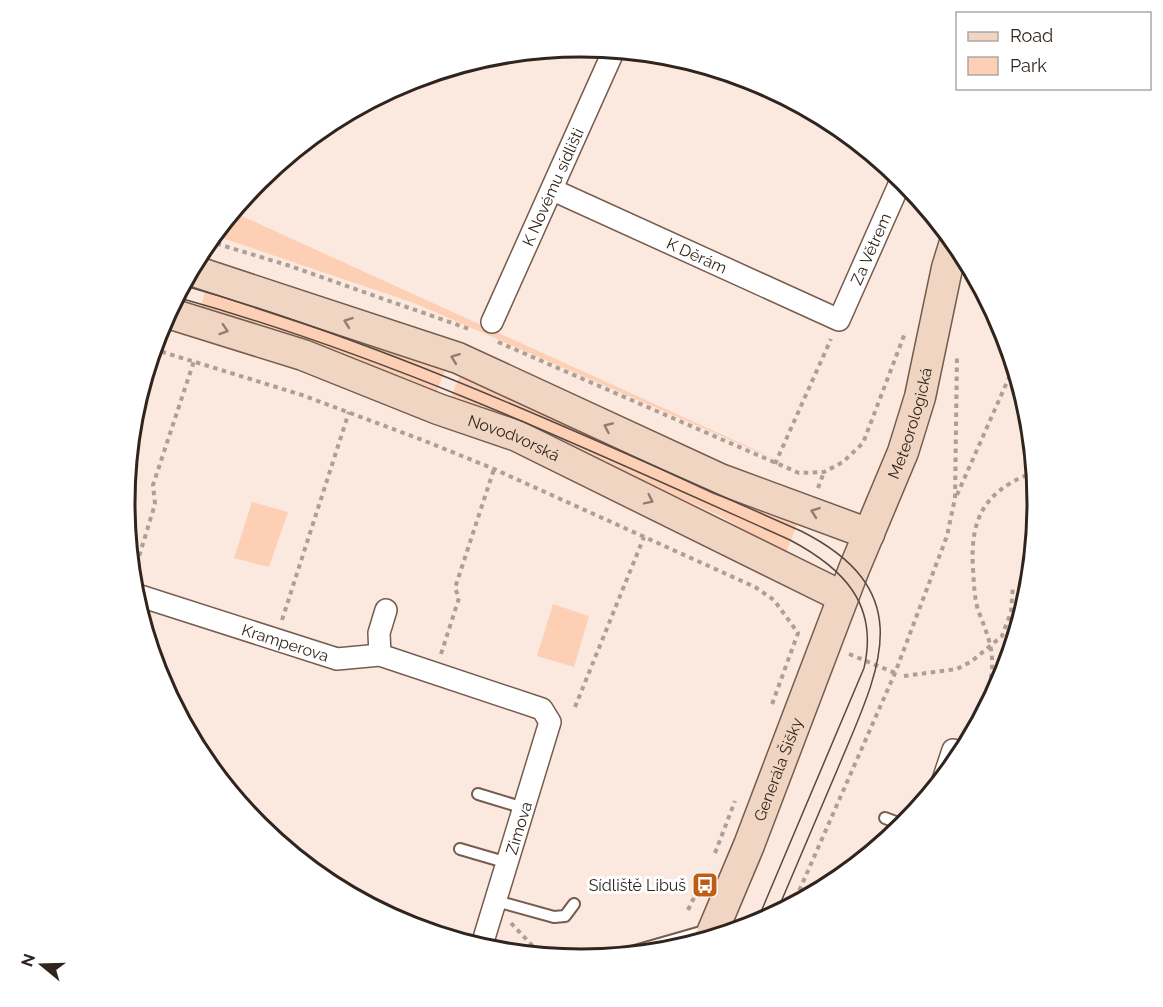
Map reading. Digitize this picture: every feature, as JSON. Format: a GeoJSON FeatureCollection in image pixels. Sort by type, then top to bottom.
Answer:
{"type":"FeatureCollection","features":[{"type":"Feature","properties":{"kind":"main road","name":"Meteorologická"},"geometry":{"type":"LineString","coordinates":[[843,597],[887,494],[912,424],[952,253]]}},
{"type":"Feature","properties":{"kind":"main road"},"geometry":{"type":"LineString","coordinates":[[199,273],[458,358],[720,479],[869,534]]}},
{"type":"Feature","properties":{"kind":"main road","name":"Novodvorská"},"geometry":{"type":"LineString","coordinates":[[177,316],[303,355],[438,409],[517,436],[843,597]]}},
{"type":"Feature","properties":{"kind":"main road","name":"Generála Šišky"},"geometry":{"type":"LineString","coordinates":[[713,930],[843,597]]}},
{"type":"Feature","properties":{"kind":"street","name":"K Novému sídlišti"},"geometry":{"type":"LineString","coordinates":[[489,332],[611,58]]}},
{"type":"Feature","properties":{"kind":"street","name":"Za Větrem"},"geometry":{"type":"LineString","coordinates":[[839,320],[897,188]]}},
{"type":"Feature","properties":{"kind":"street","name":"K Děrám"},"geometry":{"type":"LineString","coordinates":[[553,190],[839,320]]}},
{"type":"Feature","properties":{"kind":"street","name":"Kramperova"},"geometry":{"type":"LineString","coordinates":[[145,598],[337,659],[380,655],[542,709]]}},
{"type":"Feature","properties":{"kind":"street"},"geometry":{"type":"LineString","coordinates":[[380,655],[380,633],[386,610]]}},
{"type":"Feature","properties":{"kind":"street","name":"Zimova"},"geometry":{"type":"LineString","coordinates":[[484,939],[550,722],[542,709]]}},
{"type":"Feature","properties":{"kind":"lane"},"geometry":{"type":"LineString","coordinates":[[478,794],[524,808]]}},
{"type":"Feature","properties":{"kind":"lane"},"geometry":{"type":"LineString","coordinates":[[885,818],[894,822]]}},
{"type":"Feature","properties":{"kind":"lane"},"geometry":{"type":"LineString","coordinates":[[460,849],[508,864]]}},
{"type":"Feature","properties":{"kind":"lane"},"geometry":{"type":"LineString","coordinates":[[496,901],[554,917],[566,916],[574,903]]}},
{"type":"Feature","properties":{"kind":"path"},"geometry":{"type":"LineString","coordinates":[[217,245],[489,332],[798,473],[824,472],[843,462],[863,443],[908,326]]}},
{"type":"Feature","properties":{"kind":"path"},"geometry":{"type":"LineString","coordinates":[[775,464],[839,320]]}},
{"type":"Feature","properties":{"kind":"path"},"geometry":{"type":"LineString","coordinates":[[798,894],[895,673],[947,536],[955,498],[958,347]]}},
{"type":"Feature","properties":{"kind":"path"},"geometry":{"type":"LineString","coordinates":[[162,352],[349,412],[494,469],[763,592],[774,600],[798,633],[767,718]]}},
{"type":"Feature","properties":{"kind":"path"},"geometry":{"type":"LineString","coordinates":[[139,557],[154,504],[153,485],[194,361]]}},
{"type":"Feature","properties":{"kind":"path"},"geometry":{"type":"LineString","coordinates":[[955,498],[1009,377]]}},
{"type":"Feature","properties":{"kind":"path"},"geometry":{"type":"LineString","coordinates":[[276,640],[349,412]]}},
{"type":"Feature","properties":{"kind":"path"},"geometry":{"type":"LineString","coordinates":[[435,673],[459,598],[455,588],[494,469]]}},
{"type":"Feature","properties":{"kind":"path"},"geometry":{"type":"LineString","coordinates":[[985,695],[993,662],[991,645],[975,593],[973,561],[977,520],[995,494],[1009,483],[1027,475]]}},
{"type":"Feature","properties":{"kind":"path"},"geometry":{"type":"LineString","coordinates":[[576,707],[644,537]]}},
{"type":"Feature","properties":{"kind":"path"},"geometry":{"type":"LineString","coordinates":[[904,676],[957,669],[972,661],[1002,636],[1008,620],[1013,586]]}},
{"type":"Feature","properties":{"kind":"path"},"geometry":{"type":"LineString","coordinates":[[714,856],[739,793]]}},
{"type":"Feature","properties":{"kind":"path"},"geometry":{"type":"LineString","coordinates":[[688,910],[710,865]]}},
{"type":"Feature","properties":{"kind":"path"},"geometry":{"type":"LineString","coordinates":[[509,920],[534,947]]}},
{"type":"Feature","properties":{"kind":"green space"},"geometry":{"type":"Polygon","coordinates":[[[241,215],[793,467],[414,303],[222,238],[241,215]]]}},
{"type":"Feature","properties":{"kind":"green space"},"geometry":{"type":"Polygon","coordinates":[[[206,287],[448,363],[434,398],[415,382],[319,347],[200,310],[206,287]]]}},
{"type":"Feature","properties":{"kind":"green space"},"geometry":{"type":"Polygon","coordinates":[[[463,368],[800,516],[786,553],[720,516],[573,449],[448,404],[463,368]]]}},
{"type":"Feature","properties":{"kind":"green space"},"geometry":{"type":"Polygon","coordinates":[[[252,502],[288,512],[269,567],[234,558],[252,502]]]}},
{"type":"Feature","properties":{"kind":"green space"},"geometry":{"type":"Polygon","coordinates":[[[553,604],[589,616],[574,667],[537,656],[553,604]]]}},
{"type":"Feature","properties":{"kind":"tram line"},"geometry":{"type":"LineString","coordinates":[[191,288],[262,309],[419,366],[573,430],[801,531],[839,555],[864,580],[877,607],[880,636],[876,666],[867,698],[780,903]]}},
{"type":"Feature","properties":{"kind":"tram line"},"geometry":{"type":"LineString","coordinates":[[184,300],[334,347],[488,407],[790,540],[809,551],[841,576],[861,607],[866,625],[867,645],[864,668],[761,912]]}},
{"type":"Feature","properties":{"kind":"place","name":"Sídliště Libuš"},"geometry":{"type":"Point","coordinates":[705,885]}}]}
